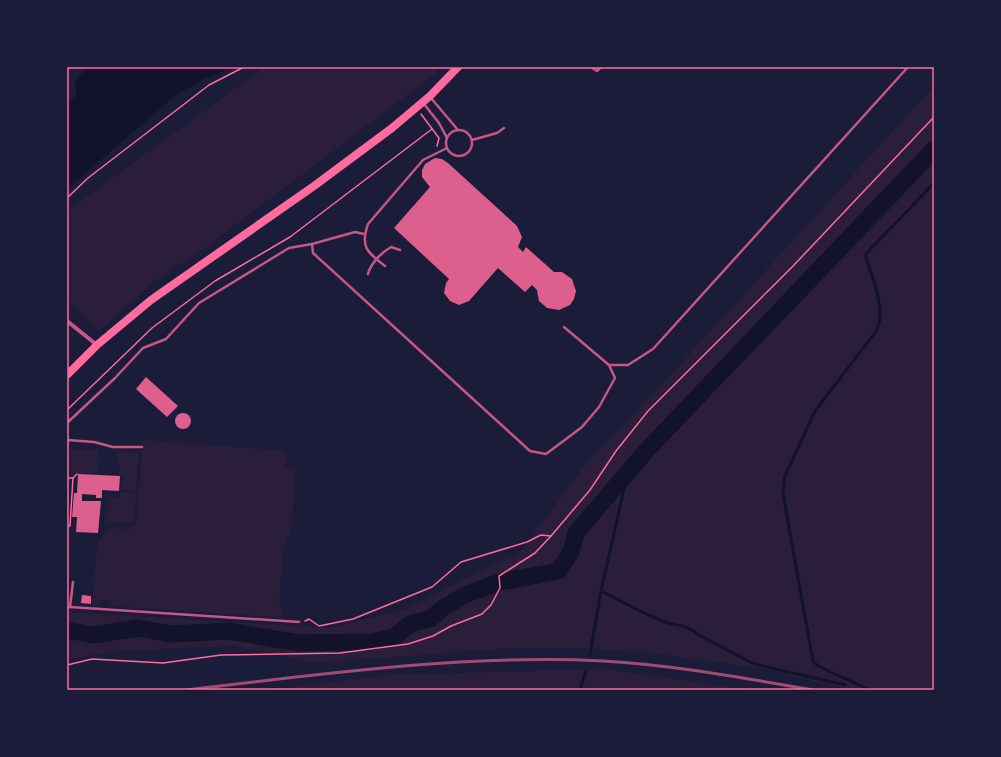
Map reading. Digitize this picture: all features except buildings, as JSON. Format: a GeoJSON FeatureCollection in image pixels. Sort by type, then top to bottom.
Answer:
{"type":"FeatureCollection","features":[{"type":"Feature","properties":{"kind":"main road"},"geometry":{"type":"LineString","coordinates":[[67,375],[97,346],[151,300],[314,186],[430,96],[458,67]]}},
{"type":"Feature","properties":{"kind":"street"},"geometry":{"type":"LineString","coordinates":[[67,321],[97,346]]}},
{"type":"Feature","properties":{"kind":"lane"},"geometry":{"type":"LineString","coordinates":[[591,67],[597,71],[601,67]]}},
{"type":"Feature","properties":{"kind":"lane"},"geometry":{"type":"LineString","coordinates":[[609,365],[628,365],[653,349],[908,67]]}},
{"type":"Feature","properties":{"kind":"lane"},"geometry":{"type":"LineString","coordinates":[[430,96],[458,130]]}},
{"type":"Feature","properties":{"kind":"lane"},"geometry":{"type":"LineString","coordinates":[[419,105],[439,123],[447,138],[447,148],[454,155],[463,156],[471,150],[472,140],[466,131],[458,130],[451,132],[447,138]]}},
{"type":"Feature","properties":{"kind":"lane"},"geometry":{"type":"LineString","coordinates":[[472,140],[497,133],[504,128]]}},
{"type":"Feature","properties":{"kind":"lane"},"geometry":{"type":"LineString","coordinates":[[385,266],[368,252],[365,245],[364,234],[368,224],[423,160],[438,151],[447,148]]}},
{"type":"Feature","properties":{"kind":"lane"},"geometry":{"type":"LineString","coordinates":[[67,423],[115,378],[143,348],[166,339],[199,303],[289,248],[312,244],[355,232],[364,234]]}},
{"type":"Feature","properties":{"kind":"lane"},"geometry":{"type":"LineString","coordinates":[[312,244],[312,253],[530,451],[546,454],[582,427],[599,407],[615,378],[609,365],[564,327]]}},
{"type":"Feature","properties":{"kind":"lane"},"geometry":{"type":"LineString","coordinates":[[368,274],[370,267],[385,250],[391,247],[400,250]]}},
{"type":"Feature","properties":{"kind":"lane"},"geometry":{"type":"LineString","coordinates":[[67,440],[94,442],[113,447],[142,447]]}},
{"type":"Feature","properties":{"kind":"lane"},"geometry":{"type":"LineString","coordinates":[[73,582],[69,607],[300,622]]}},
{"type":"Feature","properties":{"kind":"path"},"geometry":{"type":"LineString","coordinates":[[67,198],[88,178],[209,85],[244,67]]}},
{"type":"Feature","properties":{"kind":"path"},"geometry":{"type":"LineString","coordinates":[[419,105],[440,141],[436,148],[438,151]]}},
{"type":"Feature","properties":{"kind":"path"},"geometry":{"type":"LineString","coordinates":[[67,664],[92,659],[163,663],[221,655],[340,653],[408,644],[433,636],[451,626],[482,614],[491,605],[500,588],[499,576],[535,553],[552,536],[590,490],[616,451],[648,411],[794,265],[934,117]]}},
{"type":"Feature","properties":{"kind":"path"},"geometry":{"type":"LineString","coordinates":[[67,410],[152,328],[215,281],[290,237],[432,129]]}},
{"type":"Feature","properties":{"kind":"path"},"geometry":{"type":"LineString","coordinates":[[67,526],[70,526],[73,478],[77,474]]}},
{"type":"Feature","properties":{"kind":"path"},"geometry":{"type":"LineString","coordinates":[[67,478],[73,478]]}},
{"type":"Feature","properties":{"kind":"path"},"geometry":{"type":"LineString","coordinates":[[300,622],[309,620],[319,626],[353,619],[432,587],[461,562],[527,542],[541,535],[552,536]]}},
{"type":"Feature","properties":{"kind":"shaded area"},"geometry":{"type":"Polygon","coordinates":[[[87,67],[233,67],[200,81],[175,96],[67,189],[67,102],[72,100],[76,95],[75,82],[87,67]]]}},
{"type":"Feature","properties":{"kind":"shaded area"},"geometry":{"type":"Polygon","coordinates":[[[265,67],[440,67],[435,74],[209,245],[157,279],[99,331],[67,300],[67,211],[265,67]]]}},
{"type":"Feature","properties":{"kind":"shaded area"},"geometry":{"type":"Polygon","coordinates":[[[934,86],[934,160],[694,403],[744,361],[934,164],[934,690],[851,690],[765,669],[652,653],[582,648],[496,649],[316,663],[235,646],[113,651],[67,660],[67,612],[329,628],[405,609],[520,553],[587,462],[665,381],[934,86]]]}},
{"type":"Feature","properties":{"kind":"shaded area"},"geometry":{"type":"Polygon","coordinates":[[[143,440],[287,451],[285,467],[296,468],[291,534],[286,538],[283,551],[279,602],[283,618],[111,606],[111,600],[102,600],[98,606],[92,605],[98,539],[101,539],[108,528],[130,529],[130,526],[136,525],[143,440]]]}},
{"type":"Feature","properties":{"kind":"shaded area"},"geometry":{"type":"Polygon","coordinates":[[[67,449],[98,450],[97,475],[67,473],[67,449]]]}},
{"type":"Feature","properties":{"kind":"shaded area"},"geometry":{"type":"Polygon","coordinates":[[[118,451],[139,453],[136,491],[122,490],[123,475],[119,475],[120,466],[116,456],[118,451]]]}},
{"type":"Feature","properties":{"kind":"shaded area"},"geometry":{"type":"Polygon","coordinates":[[[120,492],[136,493],[134,522],[107,522],[108,497],[120,498],[120,492]]]}},
{"type":"Feature","properties":{"kind":"shaded area"},"geometry":{"type":"Polygon","coordinates":[[[604,669],[750,690],[600,690],[588,687],[587,690],[269,690],[387,675],[604,669]]]}},
{"type":"Feature","properties":{"kind":"waterway"},"geometry":{"type":"LineString","coordinates":[[67,630],[94,635],[138,628],[171,634],[229,631],[299,643],[371,642],[394,637],[412,623],[430,619],[443,608],[467,594],[500,582],[559,571],[571,552],[576,533],[646,451],[934,149]]}},
{"type":"Feature","properties":{"kind":"waterway"},"geometry":{"type":"LineString","coordinates":[[870,690],[818,666],[813,661],[783,492],[785,476],[815,411],[877,330],[880,312],[879,302],[865,255],[934,183]]}},
{"type":"Feature","properties":{"kind":"waterway"},"geometry":{"type":"LineString","coordinates":[[590,654],[601,591],[628,471]]}},
{"type":"Feature","properties":{"kind":"waterway"},"geometry":{"type":"LineString","coordinates":[[601,591],[657,619],[691,629],[699,635],[754,664],[845,685]]}},
{"type":"Feature","properties":{"kind":"waterway"},"geometry":{"type":"LineString","coordinates":[[580,690],[586,671]]}},
{"type":"Feature","properties":{"kind":"railway"},"geometry":{"type":"LineString","coordinates":[[186,690],[341,672],[499,660],[603,661],[630,663],[708,672],[813,690]]}}]}
